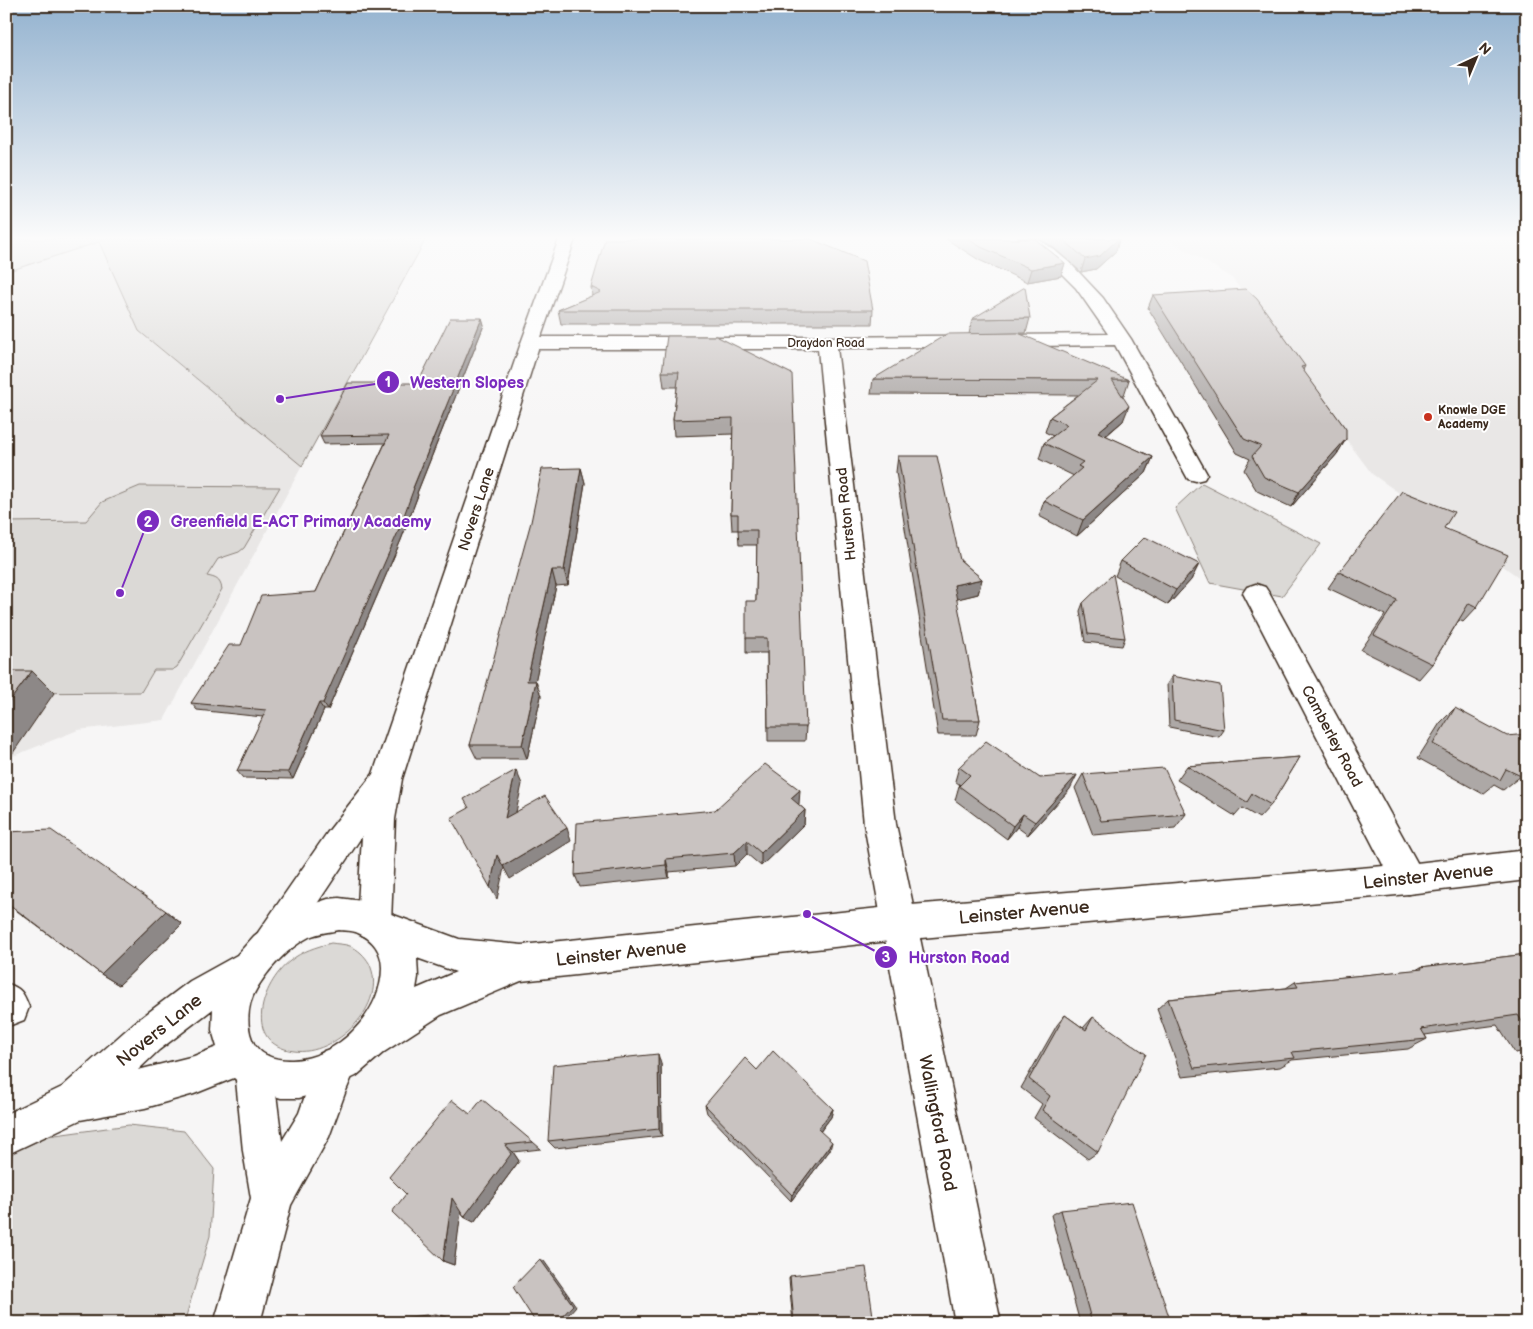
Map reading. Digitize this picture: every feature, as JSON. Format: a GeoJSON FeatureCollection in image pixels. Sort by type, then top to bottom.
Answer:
{"type":"FeatureCollection","features":[{"type":"Feature","properties":{"kind":"street","name":"Novers Lane"},"geometry":{"type":"LineString","coordinates":[[379,926],[379,819],[387,779],[545,301]]}},
{"type":"Feature","properties":{"kind":"street"},"geometry":{"type":"LineString","coordinates":[[1097,301],[1122,339],[1196,474]]}},
{"type":"Feature","properties":{"kind":"street","name":"Draydon Road"},"geometry":{"type":"LineString","coordinates":[[530,343],[827,343],[1122,339]]}},
{"type":"Feature","properties":{"kind":"street","name":"Hurston Road"},"geometry":{"type":"LineString","coordinates":[[827,343],[880,824],[898,923]]}},
{"type":"Feature","properties":{"kind":"street","name":"Camberley Road"},"geometry":{"type":"LineString","coordinates":[[1256,593],[1408,879]]}},
{"type":"Feature","properties":{"kind":"street","name":"Novers Lane"},"geometry":{"type":"LineString","coordinates":[[76,1102],[146,1037],[203,994],[259,956],[338,844],[387,779]]}},
{"type":"Feature","properties":{"kind":"street","name":"Leinster Avenue"},"geometry":{"type":"LineString","coordinates":[[379,926],[459,956],[522,963],[898,923],[1408,879],[1527,865]]}},
{"type":"Feature","properties":{"kind":"street"},"geometry":{"type":"LineString","coordinates":[[237,1323],[272,1198],[315,1123],[327,1087],[352,1054],[387,1017],[399,988],[399,955],[397,949],[379,926],[364,917],[339,914],[325,916],[297,926],[259,956],[234,996],[230,1014],[232,1038],[247,1064],[262,1134],[264,1167],[272,1198]]}},
{"type":"Feature","properties":{"kind":"street","name":"Wallingford Road"},"geometry":{"type":"LineString","coordinates":[[898,923],[978,1323]]}},
{"type":"Feature","properties":{"kind":"street","name":"Leinster Avenue"},"geometry":{"type":"LineString","coordinates":[[352,1054],[428,1002],[522,963]]}},
{"type":"Feature","properties":{"kind":"street"},"geometry":{"type":"LineString","coordinates":[[247,1064],[274,1078],[296,1079],[352,1054]]}},
{"type":"Feature","properties":{"kind":"street","name":"Novers Lane"},"geometry":{"type":"LineString","coordinates":[[6,1135],[76,1102],[247,1064]]}},
{"type":"Feature","properties":{"kind":"shaded area"},"geometry":{"type":"Polygon","coordinates":[[[6,301],[126,301],[139,331],[302,466],[164,720],[78,730],[6,759],[6,301]]]}},
{"type":"Feature","properties":{"kind":"shaded area"},"geometry":{"type":"Polygon","coordinates":[[[126,301],[392,301],[302,466],[139,331],[126,301]]]}},
{"type":"Feature","properties":{"kind":"shaded area","name":"Knowle DGE Academy"},"geometry":{"type":"Polygon","coordinates":[[[1250,301],[1527,301],[1527,583],[1372,474],[1287,360],[1264,319],[1250,301]]]}},
{"type":"Feature","properties":{"kind":"shaded area"},"geometry":{"type":"Polygon","coordinates":[[[1202,483],[1321,544],[1282,596],[1210,583],[1175,508],[1202,483]]]}},
{"type":"Feature","properties":{"kind":"shaded area"},"geometry":{"type":"Polygon","coordinates":[[[140,486],[280,487],[244,548],[239,552],[218,559],[207,576],[217,579],[222,589],[177,667],[172,670],[154,670],[141,692],[6,693],[6,522],[86,521],[102,502],[140,486]]]}},
{"type":"Feature","properties":{"kind":"shaded area"},"geometry":{"type":"Polygon","coordinates":[[[331,943],[353,947],[369,963],[373,979],[372,995],[365,1011],[341,1037],[326,1046],[310,1051],[294,1051],[278,1046],[267,1037],[262,1026],[265,998],[271,984],[290,961],[309,950],[331,943]]]}},
{"type":"Feature","properties":{"kind":"shaded area"},"geometry":{"type":"Polygon","coordinates":[[[129,1125],[184,1131],[214,1169],[210,1236],[184,1323],[6,1323],[6,1156],[48,1136],[129,1125]]]}},
{"type":"Feature","properties":{"kind":"building"},"geometry":{"type":"Polygon","coordinates":[[[579,301],[871,301],[873,310],[558,310],[579,301]]]}},
{"type":"Feature","properties":{"kind":"building"},"geometry":{"type":"Polygon","coordinates":[[[1002,301],[1027,301],[1030,318],[972,319],[1002,301]]]}},
{"type":"Feature","properties":{"kind":"building"},"geometry":{"type":"Polygon","coordinates":[[[1157,301],[1258,301],[1305,366],[1301,367],[1346,429],[1346,439],[1299,492],[1264,477],[1252,456],[1261,446],[1244,439],[1157,301]]]}},
{"type":"Feature","properties":{"kind":"building"},"geometry":{"type":"Polygon","coordinates":[[[450,318],[482,318],[413,488],[398,532],[323,703],[319,703],[288,772],[237,771],[266,710],[191,703],[229,645],[241,645],[261,596],[316,592],[389,435],[320,436],[348,383],[418,383],[450,318]]]}},
{"type":"Feature","properties":{"kind":"building"},"geometry":{"type":"Polygon","coordinates":[[[1018,333],[1129,380],[1112,380],[1129,406],[1098,432],[1153,457],[1083,520],[1044,501],[1082,468],[1078,466],[1083,462],[1044,443],[1067,425],[1050,417],[1098,380],[873,379],[947,334],[1018,333]]]}},
{"type":"Feature","properties":{"kind":"building"},"geometry":{"type":"Polygon","coordinates":[[[667,336],[716,336],[792,374],[806,727],[768,727],[767,638],[746,638],[746,601],[756,601],[757,530],[738,530],[738,514],[731,514],[733,418],[673,420],[679,372],[662,372],[667,336]]]}},
{"type":"Feature","properties":{"kind":"building"},"geometry":{"type":"Polygon","coordinates":[[[898,456],[937,456],[960,560],[982,579],[954,585],[980,720],[942,720],[898,456]]]}},
{"type":"Feature","properties":{"kind":"building"},"geometry":{"type":"Polygon","coordinates":[[[581,468],[564,570],[552,570],[527,681],[536,681],[522,745],[470,745],[531,522],[542,469],[581,468]]]}},
{"type":"Feature","properties":{"kind":"building"},"geometry":{"type":"Polygon","coordinates":[[[1402,491],[1454,512],[1444,528],[1508,555],[1477,607],[1469,603],[1432,664],[1374,635],[1397,600],[1339,572],[1402,491]]]}},
{"type":"Feature","properties":{"kind":"building"},"geometry":{"type":"Polygon","coordinates":[[[1145,537],[1199,564],[1176,590],[1121,561],[1145,537]]]}},
{"type":"Feature","properties":{"kind":"building"},"geometry":{"type":"Polygon","coordinates":[[[1113,574],[1125,638],[1088,634],[1083,603],[1113,574]]]}},
{"type":"Feature","properties":{"kind":"building"},"geometry":{"type":"Polygon","coordinates":[[[6,671],[32,671],[6,706],[6,671]]]}},
{"type":"Feature","properties":{"kind":"building"},"geometry":{"type":"Polygon","coordinates":[[[1172,676],[1220,685],[1224,730],[1174,720],[1172,676]]]}},
{"type":"Feature","properties":{"kind":"building"},"geometry":{"type":"Polygon","coordinates":[[[1455,708],[1507,736],[1527,734],[1527,764],[1521,776],[1506,769],[1500,780],[1433,744],[1455,708]]]}},
{"type":"Feature","properties":{"kind":"building"},"geometry":{"type":"Polygon","coordinates":[[[986,741],[1040,778],[1077,775],[1035,822],[1023,814],[1013,826],[959,786],[970,775],[959,767],[986,741]]]}},
{"type":"Feature","properties":{"kind":"building"},"geometry":{"type":"Polygon","coordinates":[[[1300,757],[1271,805],[1252,794],[1247,802],[1187,766],[1300,757]]]}},
{"type":"Feature","properties":{"kind":"building"},"geometry":{"type":"Polygon","coordinates":[[[765,764],[800,790],[791,798],[805,810],[761,853],[747,841],[734,853],[666,859],[666,865],[575,875],[577,823],[715,810],[765,764]]]}},
{"type":"Feature","properties":{"kind":"building"},"geometry":{"type":"Polygon","coordinates":[[[1164,768],[1186,814],[1101,821],[1083,774],[1164,768]]]}},
{"type":"Feature","properties":{"kind":"building"},"geometry":{"type":"Polygon","coordinates":[[[516,770],[505,818],[545,796],[567,828],[503,866],[497,855],[490,887],[451,818],[469,808],[464,799],[516,770]]]}},
{"type":"Feature","properties":{"kind":"building"},"geometry":{"type":"Polygon","coordinates":[[[51,830],[166,911],[101,974],[6,902],[6,832],[51,830]]]}},
{"type":"Feature","properties":{"kind":"building"},"geometry":{"type":"Polygon","coordinates":[[[1527,954],[1527,1029],[1518,1015],[1421,1029],[1427,1039],[1292,1052],[1295,1058],[1194,1068],[1168,999],[1298,987],[1295,982],[1422,969],[1421,967],[1527,954]]]}},
{"type":"Feature","properties":{"kind":"building"},"geometry":{"type":"Polygon","coordinates":[[[1065,1015],[1086,1030],[1093,1017],[1146,1054],[1098,1152],[1042,1110],[1050,1096],[1029,1079],[1065,1015]]]}},
{"type":"Feature","properties":{"kind":"building"},"geometry":{"type":"Polygon","coordinates":[[[773,1051],[833,1109],[818,1129],[832,1142],[792,1195],[705,1105],[745,1058],[757,1070],[773,1051]]]}},
{"type":"Feature","properties":{"kind":"building"},"geometry":{"type":"Polygon","coordinates":[[[658,1054],[659,1129],[548,1141],[553,1065],[658,1054]]]}},
{"type":"Feature","properties":{"kind":"building"},"geometry":{"type":"Polygon","coordinates":[[[482,1099],[533,1142],[505,1145],[511,1154],[464,1217],[452,1198],[443,1261],[392,1212],[406,1194],[389,1177],[452,1100],[470,1114],[482,1099]]]}},
{"type":"Feature","properties":{"kind":"building"},"geometry":{"type":"Polygon","coordinates":[[[1132,1202],[1171,1323],[1092,1323],[1061,1210],[1132,1202]]]}},
{"type":"Feature","properties":{"kind":"building"},"geometry":{"type":"Polygon","coordinates":[[[540,1259],[573,1305],[556,1323],[536,1323],[513,1287],[540,1259]]]}},
{"type":"Feature","properties":{"kind":"building"},"geometry":{"type":"Polygon","coordinates":[[[866,1267],[874,1323],[794,1323],[790,1276],[866,1267]]]}},
{"type":"Feature","properties":{"kind":"building"},"geometry":{"type":"Polygon","coordinates":[[[436,1314],[434,1323],[355,1323],[436,1314]]]}},
{"type":"Feature","properties":{"kind":"place","name":"Western Slopes"},"geometry":{"type":"Point","coordinates":[280,399]}},
{"type":"Feature","properties":{"kind":"place","name":"Knowle DGE Academy"},"geometry":{"type":"Point","coordinates":[1428,417]}},
{"type":"Feature","properties":{"kind":"place","name":"Greenfield E-ACT Primary Academy"},"geometry":{"type":"Point","coordinates":[120,593]}},
{"type":"Feature","properties":{"kind":"place","name":"Hurston Road"},"geometry":{"type":"Point","coordinates":[807,914]}}]}
